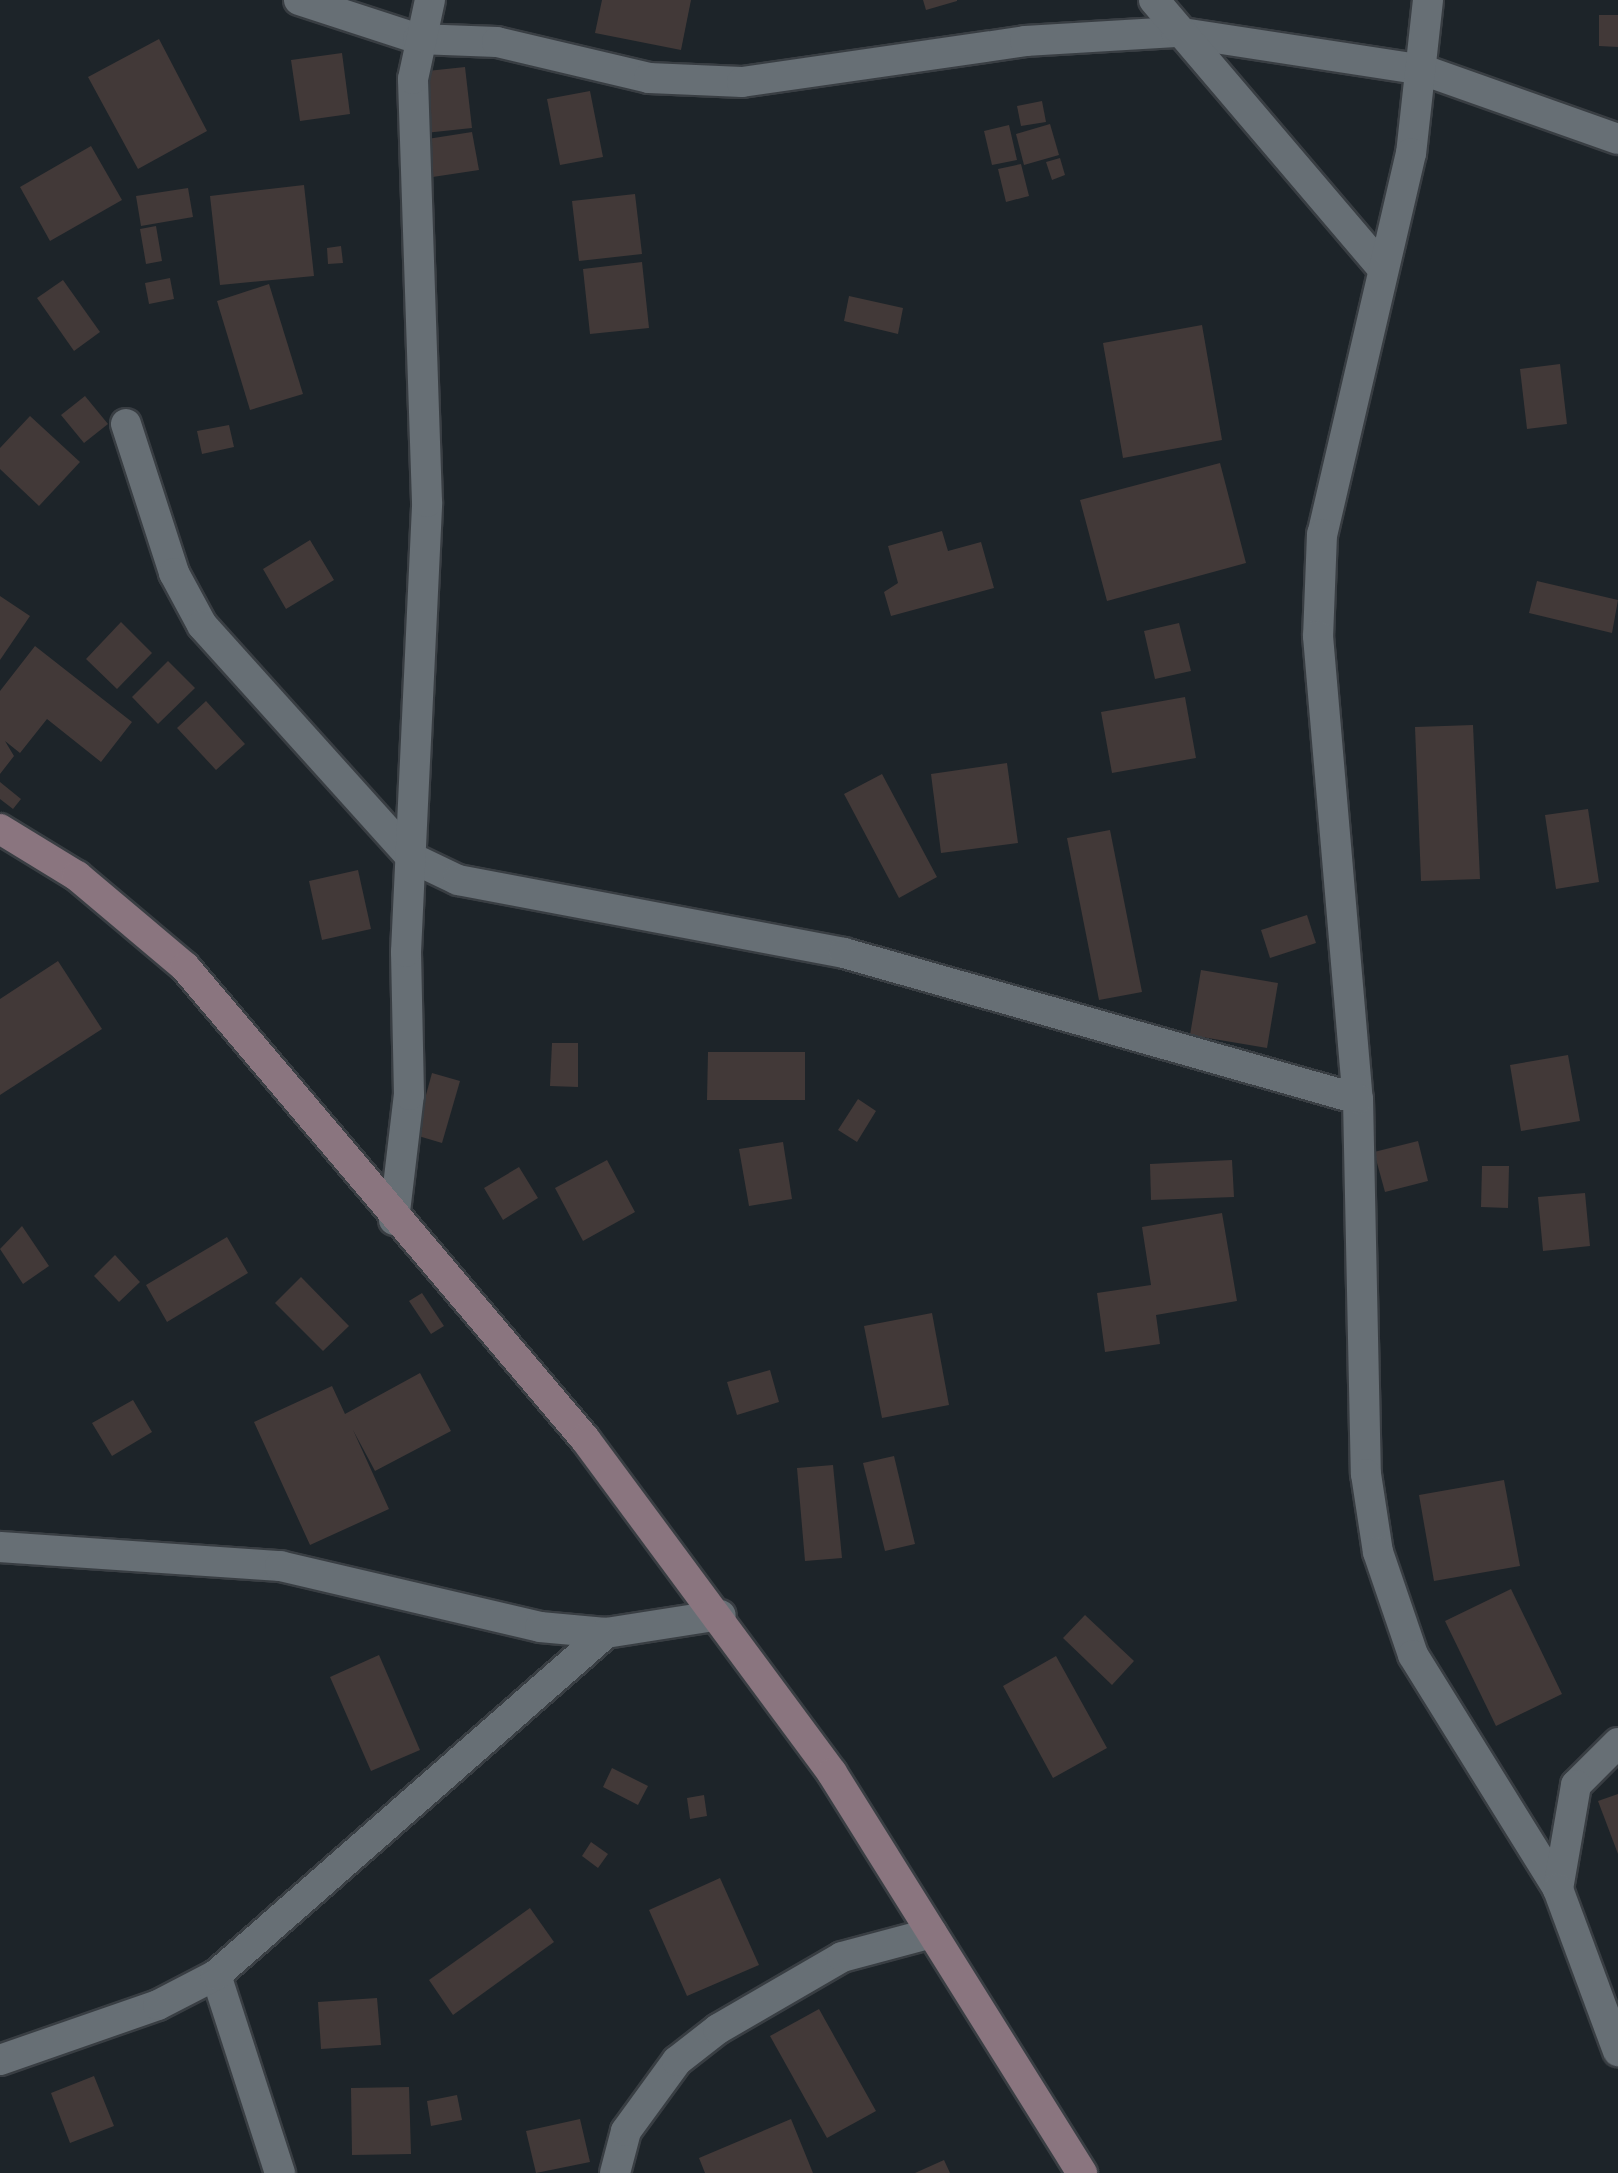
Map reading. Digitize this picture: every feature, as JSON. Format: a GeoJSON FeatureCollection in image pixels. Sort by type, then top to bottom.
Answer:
{"type":"FeatureCollection","features":[{"type":"Feature","properties":{"kind":"street"},"geometry":{"type":"LineString","coordinates":[[300,0],[418,39],[497,42],[648,78],[742,82],[1025,41],[1176,32],[1423,70],[1618,139]]}},
{"type":"Feature","properties":{"kind":"street"},"geometry":{"type":"LineString","coordinates":[[394,1220],[409,1096],[412,858],[426,502],[418,39],[430,0]]}},
{"type":"Feature","properties":{"kind":"street"},"geometry":{"type":"LineString","coordinates":[[1154,0],[1176,32],[1383,269]]}},
{"type":"Feature","properties":{"kind":"street"},"geometry":{"type":"LineString","coordinates":[[1428,0],[1423,70],[1383,269],[1322,534],[1318,636],[1358,1099],[1365,1455],[1378,1552],[1412,1656],[1558,1889],[1618,2051]]}},
{"type":"Feature","properties":{"kind":"street"},"geometry":{"type":"LineString","coordinates":[[126,424],[174,573],[202,625],[412,858],[458,880],[844,953],[1358,1099]]}},
{"type":"Feature","properties":{"kind":"street"},"geometry":{"type":"LineString","coordinates":[[0,828],[77,876],[185,967],[394,1220],[585,1439],[722,1615],[932,1933],[1082,2173]]}},
{"type":"Feature","properties":{"kind":"street"},"geometry":{"type":"LineString","coordinates":[[0,1547],[280,1566],[540,1627],[606,1634],[722,1615]]}},
{"type":"Feature","properties":{"kind":"street"},"geometry":{"type":"LineString","coordinates":[[0,2060],[158,2005],[216,1974],[606,1634]]}},
{"type":"Feature","properties":{"kind":"street"},"geometry":{"type":"LineString","coordinates":[[1558,1889],[1576,1784],[1618,1743]]}},
{"type":"Feature","properties":{"kind":"street"},"geometry":{"type":"LineString","coordinates":[[615,2173],[626,2132],[678,2062],[718,2029],[842,1957],[932,1933]]}},
{"type":"Feature","properties":{"kind":"street"},"geometry":{"type":"LineString","coordinates":[[216,1974],[280,2173]]}},
{"type":"Feature","properties":{"kind":"building"},"geometry":{"type":"Polygon","coordinates":[[[602,0],[691,0],[681,50],[595,33],[602,0]]]}},
{"type":"Feature","properties":{"kind":"building"},"geometry":{"type":"Polygon","coordinates":[[[923,0],[957,0],[957,1],[926,10],[923,0]]]}},
{"type":"Feature","properties":{"kind":"building"},"geometry":{"type":"Polygon","coordinates":[[[1599,15],[1618,15],[1618,47],[1599,46],[1599,15]]]}},
{"type":"Feature","properties":{"kind":"building"},"geometry":{"type":"Polygon","coordinates":[[[159,39],[207,131],[138,169],[88,77],[159,39]]]}},
{"type":"Feature","properties":{"kind":"building"},"geometry":{"type":"Polygon","coordinates":[[[342,53],[350,114],[300,121],[291,60],[342,53]]]}},
{"type":"Feature","properties":{"kind":"building"},"geometry":{"type":"Polygon","coordinates":[[[465,67],[472,128],[425,133],[418,72],[465,67]]]}},
{"type":"Feature","properties":{"kind":"building"},"geometry":{"type":"Polygon","coordinates":[[[590,91],[603,157],[560,165],[547,99],[590,91]]]}},
{"type":"Feature","properties":{"kind":"building"},"geometry":{"type":"Polygon","coordinates":[[[1042,101],[1046,122],[1021,126],[1017,106],[1042,101]]]}},
{"type":"Feature","properties":{"kind":"building"},"geometry":{"type":"Polygon","coordinates":[[[1050,124],[1059,155],[1024,165],[1016,134],[1050,124]]]}},
{"type":"Feature","properties":{"kind":"building"},"geometry":{"type":"Polygon","coordinates":[[[1009,125],[1017,160],[992,165],[984,131],[1009,125]]]}},
{"type":"Feature","properties":{"kind":"building"},"geometry":{"type":"Polygon","coordinates":[[[472,132],[479,170],[426,178],[421,140],[472,132]]]}},
{"type":"Feature","properties":{"kind":"building"},"geometry":{"type":"Polygon","coordinates":[[[91,146],[122,200],[50,241],[20,187],[91,146]]]}},
{"type":"Feature","properties":{"kind":"building"},"geometry":{"type":"Polygon","coordinates":[[[1060,158],[1065,175],[1052,180],[1046,162],[1060,158]]]}},
{"type":"Feature","properties":{"kind":"building"},"geometry":{"type":"Polygon","coordinates":[[[1021,164],[1029,196],[1006,202],[998,169],[1021,164]]]}},
{"type":"Feature","properties":{"kind":"building"},"geometry":{"type":"Polygon","coordinates":[[[304,185],[314,276],[220,285],[210,196],[304,185]]]}},
{"type":"Feature","properties":{"kind":"building"},"geometry":{"type":"Polygon","coordinates":[[[188,188],[193,217],[141,226],[136,196],[188,188]]]}},
{"type":"Feature","properties":{"kind":"building"},"geometry":{"type":"Polygon","coordinates":[[[635,194],[642,254],[579,261],[572,201],[635,194]]]}},
{"type":"Feature","properties":{"kind":"building"},"geometry":{"type":"Polygon","coordinates":[[[156,226],[162,261],[146,264],[140,229],[156,226]]]}},
{"type":"Feature","properties":{"kind":"building"},"geometry":{"type":"Polygon","coordinates":[[[341,246],[343,263],[328,264],[327,248],[341,246]]]}},
{"type":"Feature","properties":{"kind":"building"},"geometry":{"type":"Polygon","coordinates":[[[642,262],[649,328],[590,334],[583,269],[642,262]]]}},
{"type":"Feature","properties":{"kind":"building"},"geometry":{"type":"Polygon","coordinates":[[[170,278],[174,299],[149,304],[145,283],[170,278]]]}},
{"type":"Feature","properties":{"kind":"building"},"geometry":{"type":"Polygon","coordinates":[[[63,280],[100,332],[74,351],[37,298],[63,280]]]}},
{"type":"Feature","properties":{"kind":"building"},"geometry":{"type":"Polygon","coordinates":[[[269,284],[303,394],[250,410],[217,301],[269,284]]]}},
{"type":"Feature","properties":{"kind":"building"},"geometry":{"type":"Polygon","coordinates":[[[849,296],[903,308],[898,334],[844,321],[849,296]]]}},
{"type":"Feature","properties":{"kind":"building"},"geometry":{"type":"Polygon","coordinates":[[[1202,325],[1222,440],[1123,458],[1103,343],[1202,325]]]}},
{"type":"Feature","properties":{"kind":"building"},"geometry":{"type":"Polygon","coordinates":[[[1560,364],[1567,424],[1527,429],[1520,369],[1560,364]]]}},
{"type":"Feature","properties":{"kind":"building"},"geometry":{"type":"Polygon","coordinates":[[[85,396],[108,424],[84,443],[61,415],[85,396]]]}},
{"type":"Feature","properties":{"kind":"building"},"geometry":{"type":"Polygon","coordinates":[[[30,416],[80,462],[39,506],[0,469],[0,448],[30,416]]]}},
{"type":"Feature","properties":{"kind":"building"},"geometry":{"type":"Polygon","coordinates":[[[229,425],[234,447],[202,454],[197,431],[229,425]]]}},
{"type":"Feature","properties":{"kind":"building"},"geometry":{"type":"Polygon","coordinates":[[[1220,463],[1246,563],[1107,601],[1080,500],[1220,463]]]}},
{"type":"Feature","properties":{"kind":"building"},"geometry":{"type":"Polygon","coordinates":[[[942,531],[948,551],[981,542],[994,588],[891,616],[884,592],[898,583],[888,546],[942,531]]]}},
{"type":"Feature","properties":{"kind":"building"},"geometry":{"type":"Polygon","coordinates":[[[310,540],[334,580],[286,609],[263,569],[310,540]]]}},
{"type":"Feature","properties":{"kind":"building"},"geometry":{"type":"Polygon","coordinates":[[[1537,581],[1618,600],[1612,633],[1529,613],[1537,581]]]}},
{"type":"Feature","properties":{"kind":"building"},"geometry":{"type":"Polygon","coordinates":[[[0,596],[30,616],[0,660],[0,596]]]}},
{"type":"Feature","properties":{"kind":"building"},"geometry":{"type":"Polygon","coordinates":[[[121,622],[152,653],[117,689],[86,659],[121,622]]]}},
{"type":"Feature","properties":{"kind":"building"},"geometry":{"type":"Polygon","coordinates":[[[1179,623],[1191,671],[1155,679],[1144,631],[1179,623]]]}},
{"type":"Feature","properties":{"kind":"building"},"geometry":{"type":"Polygon","coordinates":[[[35,646],[132,722],[101,762],[47,719],[20,753],[5,741],[14,756],[0,774],[0,691],[35,646]]]}},
{"type":"Feature","properties":{"kind":"building"},"geometry":{"type":"Polygon","coordinates":[[[168,661],[195,688],[158,724],[132,697],[168,661]]]}},
{"type":"Feature","properties":{"kind":"building"},"geometry":{"type":"Polygon","coordinates":[[[1185,697],[1196,758],[1112,773],[1101,712],[1185,697]]]}},
{"type":"Feature","properties":{"kind":"building"},"geometry":{"type":"Polygon","coordinates":[[[206,701],[245,744],[216,770],[177,728],[206,701]]]}},
{"type":"Feature","properties":{"kind":"building"},"geometry":{"type":"Polygon","coordinates":[[[1473,725],[1480,879],[1421,881],[1415,727],[1473,725]]]}},
{"type":"Feature","properties":{"kind":"building"},"geometry":{"type":"Polygon","coordinates":[[[1007,763],[1018,843],[941,853],[931,774],[1007,763]]]}},
{"type":"Feature","properties":{"kind":"building"},"geometry":{"type":"Polygon","coordinates":[[[882,774],[937,877],[899,898],[844,794],[882,774]]]}},
{"type":"Feature","properties":{"kind":"building"},"geometry":{"type":"Polygon","coordinates":[[[0,782],[21,799],[13,809],[0,799],[0,782]]]}},
{"type":"Feature","properties":{"kind":"building"},"geometry":{"type":"Polygon","coordinates":[[[1588,809],[1599,882],[1556,889],[1545,815],[1588,809]]]}},
{"type":"Feature","properties":{"kind":"building"},"geometry":{"type":"Polygon","coordinates":[[[1110,830],[1142,992],[1099,1000],[1067,838],[1110,830]]]}},
{"type":"Feature","properties":{"kind":"building"},"geometry":{"type":"Polygon","coordinates":[[[358,870],[371,929],[322,940],[309,881],[358,870]]]}},
{"type":"Feature","properties":{"kind":"building"},"geometry":{"type":"Polygon","coordinates":[[[1307,915],[1316,943],[1270,958],[1261,930],[1307,915]]]}},
{"type":"Feature","properties":{"kind":"building"},"geometry":{"type":"Polygon","coordinates":[[[58,961],[102,1029],[0,1095],[0,999],[58,961]]]}},
{"type":"Feature","properties":{"kind":"building"},"geometry":{"type":"Polygon","coordinates":[[[1201,970],[1278,983],[1267,1048],[1190,1035],[1201,970]]]}},
{"type":"Feature","properties":{"kind":"building"},"geometry":{"type":"Polygon","coordinates":[[[552,1043],[578,1043],[578,1087],[550,1086],[552,1043]]]}},
{"type":"Feature","properties":{"kind":"building"},"geometry":{"type":"Polygon","coordinates":[[[708,1052],[805,1052],[805,1100],[707,1100],[708,1052]]]}},
{"type":"Feature","properties":{"kind":"building"},"geometry":{"type":"Polygon","coordinates":[[[1568,1055],[1580,1121],[1521,1131],[1510,1065],[1568,1055]]]}},
{"type":"Feature","properties":{"kind":"building"},"geometry":{"type":"Polygon","coordinates":[[[432,1073],[460,1081],[442,1143],[415,1135],[432,1073]]]}},
{"type":"Feature","properties":{"kind":"building"},"geometry":{"type":"Polygon","coordinates":[[[858,1099],[876,1111],[857,1142],[838,1130],[858,1099]]]}},
{"type":"Feature","properties":{"kind":"building"},"geometry":{"type":"Polygon","coordinates":[[[1418,1141],[1428,1181],[1385,1192],[1374,1152],[1418,1141]]]}},
{"type":"Feature","properties":{"kind":"building"},"geometry":{"type":"Polygon","coordinates":[[[783,1142],[792,1199],[749,1206],[739,1149],[783,1142]]]}},
{"type":"Feature","properties":{"kind":"building"},"geometry":{"type":"Polygon","coordinates":[[[607,1160],[635,1212],[583,1241],[555,1188],[607,1160]]]}},
{"type":"Feature","properties":{"kind":"building"},"geometry":{"type":"Polygon","coordinates":[[[1232,1160],[1234,1197],[1151,1200],[1150,1164],[1232,1160]]]}},
{"type":"Feature","properties":{"kind":"building"},"geometry":{"type":"Polygon","coordinates":[[[1482,1166],[1509,1166],[1508,1208],[1481,1207],[1482,1166]]]}},
{"type":"Feature","properties":{"kind":"building"},"geometry":{"type":"Polygon","coordinates":[[[519,1167],[538,1198],[503,1220],[484,1188],[519,1167]]]}},
{"type":"Feature","properties":{"kind":"building"},"geometry":{"type":"Polygon","coordinates":[[[1585,1193],[1590,1246],[1543,1251],[1538,1197],[1585,1193]]]}},
{"type":"Feature","properties":{"kind":"building"},"geometry":{"type":"Polygon","coordinates":[[[1222,1213],[1237,1301],[1156,1315],[1160,1344],[1105,1352],[1097,1293],[1151,1285],[1142,1227],[1222,1213]]]}},
{"type":"Feature","properties":{"kind":"building"},"geometry":{"type":"Polygon","coordinates":[[[22,1226],[49,1266],[23,1284],[0,1249],[22,1226]]]}},
{"type":"Feature","properties":{"kind":"building"},"geometry":{"type":"Polygon","coordinates":[[[227,1237],[248,1273],[167,1322],[146,1285],[227,1237]]]}},
{"type":"Feature","properties":{"kind":"building"},"geometry":{"type":"Polygon","coordinates":[[[115,1255],[140,1282],[119,1302],[94,1276],[115,1255]]]}},
{"type":"Feature","properties":{"kind":"building"},"geometry":{"type":"Polygon","coordinates":[[[301,1277],[349,1326],[323,1351],[275,1303],[301,1277]]]}},
{"type":"Feature","properties":{"kind":"building"},"geometry":{"type":"Polygon","coordinates":[[[422,1293],[444,1326],[431,1334],[409,1301],[422,1293]]]}},
{"type":"Feature","properties":{"kind":"building"},"geometry":{"type":"Polygon","coordinates":[[[932,1313],[949,1405],[882,1418],[864,1326],[932,1313]]]}},
{"type":"Feature","properties":{"kind":"building"},"geometry":{"type":"Polygon","coordinates":[[[770,1370],[779,1402],[737,1415],[727,1382],[770,1370]]]}},
{"type":"Feature","properties":{"kind":"building"},"geometry":{"type":"Polygon","coordinates":[[[420,1373],[451,1431],[375,1471],[353,1430],[389,1509],[310,1545],[254,1422],[332,1386],[345,1414],[420,1373]]]}},
{"type":"Feature","properties":{"kind":"building"},"geometry":{"type":"Polygon","coordinates":[[[133,1400],[152,1432],[112,1456],[92,1423],[133,1400]]]}},
{"type":"Feature","properties":{"kind":"building"},"geometry":{"type":"Polygon","coordinates":[[[894,1456],[915,1544],[885,1551],[863,1463],[894,1456]]]}},
{"type":"Feature","properties":{"kind":"building"},"geometry":{"type":"Polygon","coordinates":[[[833,1465],[842,1558],[805,1561],[797,1468],[833,1465]]]}},
{"type":"Feature","properties":{"kind":"building"},"geometry":{"type":"Polygon","coordinates":[[[1504,1480],[1520,1566],[1434,1581],[1419,1495],[1504,1480]]]}},
{"type":"Feature","properties":{"kind":"building"},"geometry":{"type":"Polygon","coordinates":[[[1511,1589],[1562,1694],[1496,1726],[1445,1621],[1511,1589]]]}},
{"type":"Feature","properties":{"kind":"building"},"geometry":{"type":"Polygon","coordinates":[[[1085,1615],[1134,1661],[1112,1685],[1063,1638],[1085,1615]]]}},
{"type":"Feature","properties":{"kind":"building"},"geometry":{"type":"Polygon","coordinates":[[[379,1655],[420,1750],[371,1771],[330,1677],[379,1655]]]}},
{"type":"Feature","properties":{"kind":"building"},"geometry":{"type":"Polygon","coordinates":[[[1056,1656],[1107,1748],[1053,1778],[1003,1686],[1056,1656]]]}},
{"type":"Feature","properties":{"kind":"building"},"geometry":{"type":"Polygon","coordinates":[[[612,1768],[648,1786],[638,1805],[603,1787],[612,1768]]]}},
{"type":"Feature","properties":{"kind":"building"},"geometry":{"type":"Polygon","coordinates":[[[1618,1794],[1618,1854],[1598,1801],[1618,1794]]]}},
{"type":"Feature","properties":{"kind":"building"},"geometry":{"type":"Polygon","coordinates":[[[704,1795],[707,1816],[690,1819],[687,1798],[704,1795]]]}},
{"type":"Feature","properties":{"kind":"building"},"geometry":{"type":"Polygon","coordinates":[[[591,1842],[608,1854],[598,1868],[582,1856],[591,1842]]]}},
{"type":"Feature","properties":{"kind":"building"},"geometry":{"type":"Polygon","coordinates":[[[720,1878],[759,1965],[687,1996],[649,1910],[720,1878]]]}},
{"type":"Feature","properties":{"kind":"building"},"geometry":{"type":"Polygon","coordinates":[[[530,1908],[554,1942],[453,2015],[429,1980],[530,1908]]]}},
{"type":"Feature","properties":{"kind":"building"},"geometry":{"type":"Polygon","coordinates":[[[377,1998],[381,2045],[321,2049],[318,2002],[377,1998]]]}},
{"type":"Feature","properties":{"kind":"building"},"geometry":{"type":"Polygon","coordinates":[[[819,2009],[876,2111],[827,2138],[770,2036],[819,2009]]]}},
{"type":"Feature","properties":{"kind":"building"},"geometry":{"type":"Polygon","coordinates":[[[94,2076],[114,2126],[70,2143],[51,2093],[94,2076]]]}},
{"type":"Feature","properties":{"kind":"building"},"geometry":{"type":"Polygon","coordinates":[[[409,2087],[411,2154],[352,2155],[351,2088],[409,2087]]]}},
{"type":"Feature","properties":{"kind":"building"},"geometry":{"type":"Polygon","coordinates":[[[457,2095],[462,2120],[431,2126],[427,2101],[457,2095]]]}},
{"type":"Feature","properties":{"kind":"building"},"geometry":{"type":"Polygon","coordinates":[[[580,2119],[590,2162],[536,2173],[526,2131],[580,2119]]]}},
{"type":"Feature","properties":{"kind":"building"},"geometry":{"type":"Polygon","coordinates":[[[791,2119],[813,2173],[705,2173],[699,2158],[791,2119]]]}},
{"type":"Feature","properties":{"kind":"building"},"geometry":{"type":"Polygon","coordinates":[[[944,2160],[950,2173],[915,2173],[944,2160]]]}}]}
